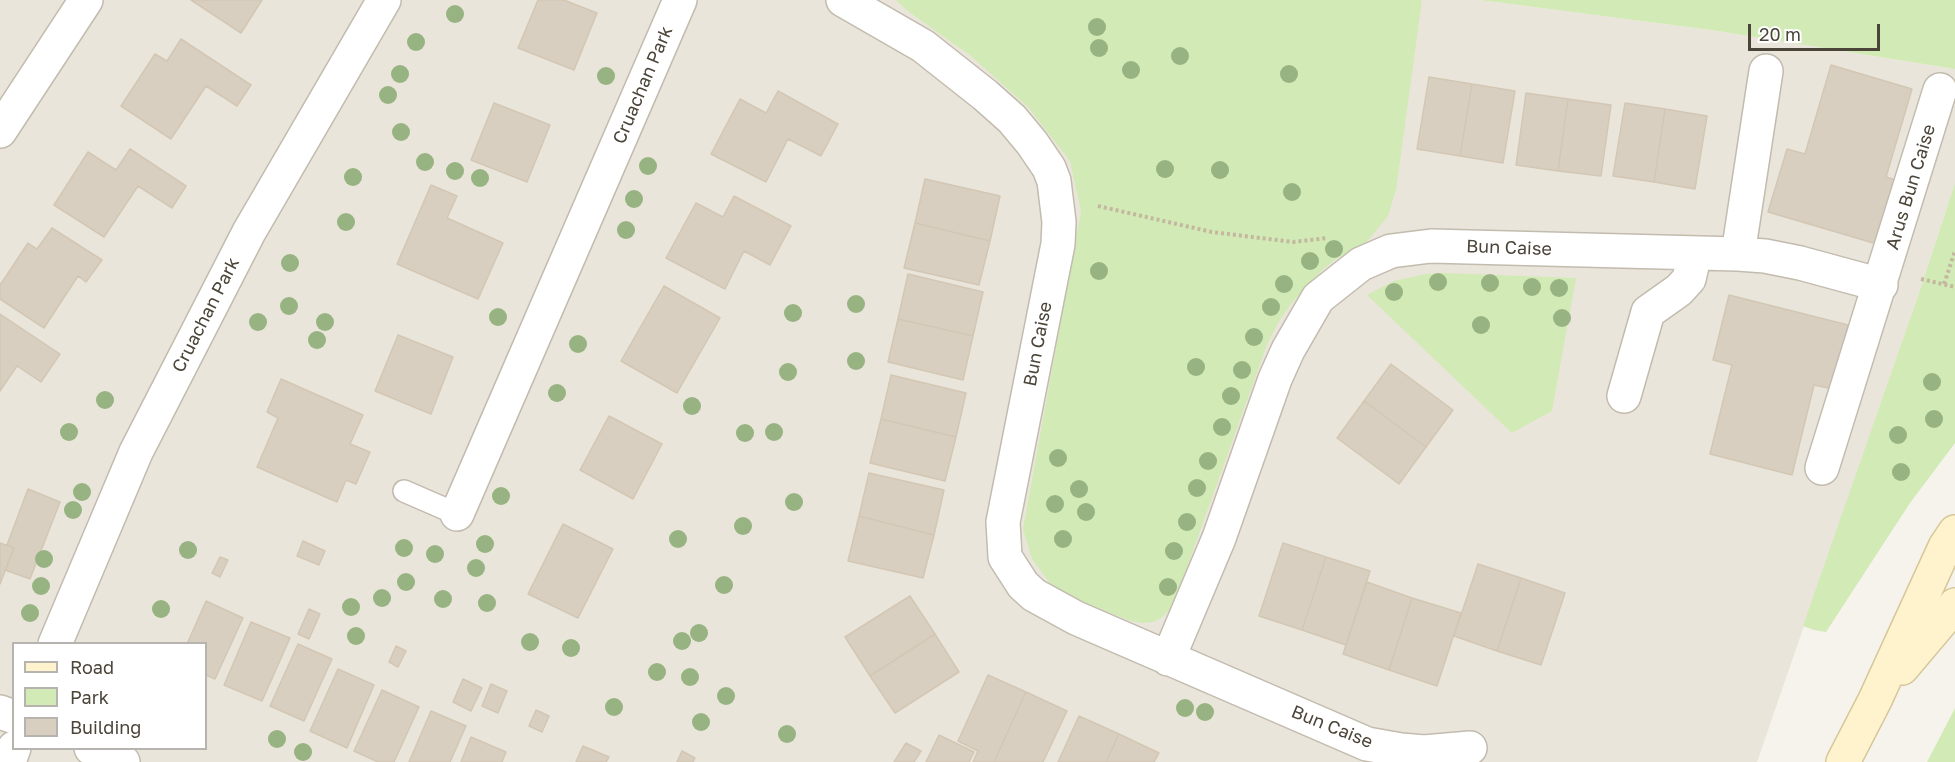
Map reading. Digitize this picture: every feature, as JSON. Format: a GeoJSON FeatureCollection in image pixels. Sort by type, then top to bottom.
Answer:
{"type":"FeatureCollection","features":[{"type":"Feature","properties":{"kind":"main road"},"geometry":{"type":"LineString","coordinates":[[1843,762],[1875,699],[1945,547],[1955,532]]}},
{"type":"Feature","properties":{"kind":"main road"},"geometry":{"type":"LineString","coordinates":[[1875,699],[1955,605]]}},
{"type":"Feature","properties":{"kind":"street"},"geometry":{"type":"LineString","coordinates":[[0,131],[86,0]]}},
{"type":"Feature","properties":{"kind":"street","name":"Cruachan Park"},"geometry":{"type":"LineString","coordinates":[[56,642],[136,452],[249,232],[384,0]]}},
{"type":"Feature","properties":{"kind":"street","name":"Cruachan Park"},"geometry":{"type":"LineString","coordinates":[[457,514],[680,0]]}},
{"type":"Feature","properties":{"kind":"street","name":"Bun Caise"},"geometry":{"type":"LineString","coordinates":[[843,0],[923,46],[969,81],[1012,118],[1049,168],[1057,195],[1058,244],[1003,522],[1005,557],[1023,585],[1034,595],[1076,618],[1367,744],[1424,752],[1470,748]]}},
{"type":"Feature","properties":{"kind":"street"},"geometry":{"type":"LineString","coordinates":[[1738,254],[1766,70]]}},
{"type":"Feature","properties":{"kind":"street","name":"Arus Bun Caise"},"geometry":{"type":"LineString","coordinates":[[1822,468],[1940,90]]}},
{"type":"Feature","properties":{"kind":"street","name":"Bun Caise"},"geometry":{"type":"LineString","coordinates":[[1168,659],[1219,538],[1275,379],[1288,350],[1318,298],[1338,282],[1361,264],[1391,251],[1431,246],[1684,253]]}},
{"type":"Feature","properties":{"kind":"street"},"geometry":{"type":"LineString","coordinates":[[1624,396],[1648,312],[1679,290],[1689,279],[1684,253],[1765,256],[1881,285]]}},
{"type":"Feature","properties":{"kind":"street"},"geometry":{"type":"LineString","coordinates":[[96,750],[123,762]]}},
{"type":"Feature","properties":{"kind":"lane","name":"Cruachan Park"},"geometry":{"type":"LineString","coordinates":[[404,491],[457,514]]}},
{"type":"Feature","properties":{"kind":"path"},"geometry":{"type":"LineString","coordinates":[[1057,195],[1212,232],[1293,242],[1328,238]]}},
{"type":"Feature","properties":{"kind":"path"},"geometry":{"type":"LineString","coordinates":[[1944,284],[1955,251]]}},
{"type":"Feature","properties":{"kind":"shaded area"},"geometry":{"type":"Polygon","coordinates":[[[0,0],[1480,0],[1711,30],[1955,69],[1955,183],[1757,762],[0,762],[0,0]]]}},
{"type":"Feature","properties":{"kind":"green space"},"geometry":{"type":"Polygon","coordinates":[[[896,0],[1422,0],[1396,190],[1388,216],[1364,245],[1336,259],[1322,270],[1290,305],[1278,323],[1268,342],[1173,606],[1161,618],[1153,622],[1142,623],[1128,620],[1066,595],[1050,583],[1032,559],[1023,529],[1081,211],[1070,161],[1028,107],[971,56],[909,12],[896,0]]]}},
{"type":"Feature","properties":{"kind":"green space"},"geometry":{"type":"Polygon","coordinates":[[[1480,0],[1955,0],[1955,69],[1711,30],[1480,0]]]}},
{"type":"Feature","properties":{"kind":"green space"},"geometry":{"type":"Polygon","coordinates":[[[1955,183],[1955,443],[1910,503],[1826,632],[1814,630],[1803,626],[1955,183]]]}},
{"type":"Feature","properties":{"kind":"green space"},"geometry":{"type":"Polygon","coordinates":[[[1443,273],[1576,278],[1552,411],[1512,433],[1367,295],[1394,281],[1443,273]]]}},
{"type":"Feature","properties":{"kind":"green space"},"geometry":{"type":"Polygon","coordinates":[[[1955,708],[1955,762],[1927,762],[1953,712],[1955,708]]]}},
{"type":"Feature","properties":{"kind":"building"},"geometry":{"type":"Polygon","coordinates":[[[191,0],[262,0],[241,33],[191,0]]]}},
{"type":"Feature","properties":{"kind":"building"},"geometry":{"type":"Polygon","coordinates":[[[538,0],[564,0],[597,13],[574,70],[518,48],[538,0]]]}},
{"type":"Feature","properties":{"kind":"building"},"geometry":{"type":"Polygon","coordinates":[[[181,39],[251,85],[237,106],[206,86],[171,139],[121,106],[155,54],[167,61],[181,39]]]}},
{"type":"Feature","properties":{"kind":"building"},"geometry":{"type":"Polygon","coordinates":[[[1831,65],[1912,89],[1886,177],[1905,183],[1887,247],[1768,212],[1787,149],[1805,154],[1831,65]]]}},
{"type":"Feature","properties":{"kind":"building"},"geometry":{"type":"Polygon","coordinates":[[[1429,77],[1472,84],[1460,156],[1417,149],[1429,77]]]}},
{"type":"Feature","properties":{"kind":"building"},"geometry":{"type":"Polygon","coordinates":[[[1472,84],[1515,91],[1503,163],[1460,156],[1472,84]]]}},
{"type":"Feature","properties":{"kind":"building"},"geometry":{"type":"Polygon","coordinates":[[[778,91],[838,124],[821,156],[788,139],[766,182],[711,154],[740,99],[766,113],[778,91]]]}},
{"type":"Feature","properties":{"kind":"building"},"geometry":{"type":"Polygon","coordinates":[[[1526,93],[1568,99],[1558,171],[1516,165],[1526,93]]]}},
{"type":"Feature","properties":{"kind":"building"},"geometry":{"type":"Polygon","coordinates":[[[1568,99],[1611,105],[1601,176],[1558,171],[1568,99]]]}},
{"type":"Feature","properties":{"kind":"building"},"geometry":{"type":"Polygon","coordinates":[[[494,103],[550,125],[527,182],[471,160],[494,103]]]}},
{"type":"Feature","properties":{"kind":"building"},"geometry":{"type":"Polygon","coordinates":[[[1625,103],[1665,109],[1654,182],[1613,176],[1625,103]]]}},
{"type":"Feature","properties":{"kind":"building"},"geometry":{"type":"Polygon","coordinates":[[[1665,109],[1707,116],[1695,189],[1654,182],[1665,109]]]}},
{"type":"Feature","properties":{"kind":"building"},"geometry":{"type":"Polygon","coordinates":[[[130,149],[186,186],[172,208],[138,186],[104,237],[54,205],[88,152],[116,170],[130,149]]]}},
{"type":"Feature","properties":{"kind":"building"},"geometry":{"type":"Polygon","coordinates":[[[925,179],[1000,196],[990,241],[915,223],[925,179]]]}},
{"type":"Feature","properties":{"kind":"building"},"geometry":{"type":"Polygon","coordinates":[[[431,185],[457,196],[447,218],[503,243],[478,299],[397,264],[431,185]]]}},
{"type":"Feature","properties":{"kind":"building"},"geometry":{"type":"Polygon","coordinates":[[[734,196],[791,226],[770,265],[744,251],[725,289],[666,258],[696,203],[723,217],[734,196]]]}},
{"type":"Feature","properties":{"kind":"building"},"geometry":{"type":"Polygon","coordinates":[[[915,223],[990,241],[979,285],[904,268],[915,223]]]}},
{"type":"Feature","properties":{"kind":"building"},"geometry":{"type":"Polygon","coordinates":[[[52,228],[102,260],[86,282],[78,276],[44,328],[0,299],[0,285],[28,243],[37,249],[52,228]]]}},
{"type":"Feature","properties":{"kind":"building"},"geometry":{"type":"Polygon","coordinates":[[[908,274],[983,292],[973,336],[898,319],[908,274]]]}},
{"type":"Feature","properties":{"kind":"building"},"geometry":{"type":"Polygon","coordinates":[[[664,286],[720,318],[677,393],[621,361],[664,286]]]}},
{"type":"Feature","properties":{"kind":"building"},"geometry":{"type":"Polygon","coordinates":[[[1729,295],[1848,325],[1833,389],[1814,385],[1792,475],[1710,454],[1732,365],[1713,360],[1729,295]]]}},
{"type":"Feature","properties":{"kind":"building"},"geometry":{"type":"Polygon","coordinates":[[[0,314],[60,354],[41,382],[17,366],[0,391],[0,314]]]}},
{"type":"Feature","properties":{"kind":"building"},"geometry":{"type":"Polygon","coordinates":[[[898,319],[973,336],[963,380],[888,362],[898,319]]]}},
{"type":"Feature","properties":{"kind":"building"},"geometry":{"type":"Polygon","coordinates":[[[398,335],[453,357],[431,414],[375,391],[398,335]]]}},
{"type":"Feature","properties":{"kind":"building"},"geometry":{"type":"Polygon","coordinates":[[[1391,364],[1453,410],[1426,447],[1364,401],[1391,364]]]}},
{"type":"Feature","properties":{"kind":"building"},"geometry":{"type":"Polygon","coordinates":[[[891,375],[966,393],[956,437],[881,419],[891,375]]]}},
{"type":"Feature","properties":{"kind":"building"},"geometry":{"type":"Polygon","coordinates":[[[281,379],[363,415],[350,444],[370,452],[356,484],[346,480],[337,502],[257,467],[278,418],[267,412],[281,379]]]}},
{"type":"Feature","properties":{"kind":"building"},"geometry":{"type":"Polygon","coordinates":[[[1364,401],[1426,447],[1399,484],[1337,438],[1364,401]]]}},
{"type":"Feature","properties":{"kind":"building"},"geometry":{"type":"Polygon","coordinates":[[[609,416],[662,444],[633,499],[580,470],[609,416]]]}},
{"type":"Feature","properties":{"kind":"building"},"geometry":{"type":"Polygon","coordinates":[[[881,419],[956,437],[945,481],[870,463],[881,419]]]}},
{"type":"Feature","properties":{"kind":"building"},"geometry":{"type":"Polygon","coordinates":[[[869,473],[944,490],[934,535],[859,516],[869,473]]]}},
{"type":"Feature","properties":{"kind":"building"},"geometry":{"type":"Polygon","coordinates":[[[28,489],[60,502],[30,579],[5,570],[14,548],[7,545],[28,489]]]}},
{"type":"Feature","properties":{"kind":"building"},"geometry":{"type":"Polygon","coordinates":[[[859,516],[934,535],[923,578],[848,561],[859,516]]]}},
{"type":"Feature","properties":{"kind":"building"},"geometry":{"type":"Polygon","coordinates":[[[563,524],[613,549],[578,618],[528,594],[563,524]]]}},
{"type":"Feature","properties":{"kind":"building"},"geometry":{"type":"Polygon","coordinates":[[[303,541],[325,551],[319,565],[297,556],[303,541]]]}},
{"type":"Feature","properties":{"kind":"building"},"geometry":{"type":"Polygon","coordinates":[[[0,543],[14,548],[0,584],[0,543]]]}},
{"type":"Feature","properties":{"kind":"building"},"geometry":{"type":"Polygon","coordinates":[[[1283,543],[1326,557],[1302,630],[1259,616],[1283,543]]]}},
{"type":"Feature","properties":{"kind":"building"},"geometry":{"type":"Polygon","coordinates":[[[220,557],[228,560],[220,577],[212,573],[220,557]]]}},
{"type":"Feature","properties":{"kind":"building"},"geometry":{"type":"Polygon","coordinates":[[[1326,557],[1370,571],[1346,645],[1302,630],[1326,557]]]}},
{"type":"Feature","properties":{"kind":"building"},"geometry":{"type":"Polygon","coordinates":[[[1478,564],[1521,578],[1497,651],[1454,636],[1478,564]]]}},
{"type":"Feature","properties":{"kind":"building"},"geometry":{"type":"Polygon","coordinates":[[[1521,578],[1565,593],[1541,665],[1497,651],[1521,578]]]}},
{"type":"Feature","properties":{"kind":"building"},"geometry":{"type":"Polygon","coordinates":[[[1367,582],[1412,598],[1389,670],[1343,654],[1367,582]]]}},
{"type":"Feature","properties":{"kind":"building"},"geometry":{"type":"Polygon","coordinates":[[[910,596],[935,634],[870,676],[845,637],[910,596]]]}},
{"type":"Feature","properties":{"kind":"building"},"geometry":{"type":"Polygon","coordinates":[[[1412,598],[1461,613],[1437,686],[1389,670],[1412,598]]]}},
{"type":"Feature","properties":{"kind":"building"},"geometry":{"type":"Polygon","coordinates":[[[206,601],[243,618],[215,679],[207,675],[207,642],[188,642],[206,601]]]}},
{"type":"Feature","properties":{"kind":"building"},"geometry":{"type":"Polygon","coordinates":[[[309,609],[320,614],[309,639],[298,634],[309,609]]]}},
{"type":"Feature","properties":{"kind":"building"},"geometry":{"type":"Polygon","coordinates":[[[251,622],[290,638],[262,701],[224,685],[251,622]]]}},
{"type":"Feature","properties":{"kind":"building"},"geometry":{"type":"Polygon","coordinates":[[[935,634],[959,672],[895,713],[870,676],[935,634]]]}},
{"type":"Feature","properties":{"kind":"building"},"geometry":{"type":"Polygon","coordinates":[[[298,644],[332,659],[304,721],[270,706],[298,644]]]}},
{"type":"Feature","properties":{"kind":"building"},"geometry":{"type":"Polygon","coordinates":[[[396,646],[406,651],[398,667],[389,662],[396,646]]]}},
{"type":"Feature","properties":{"kind":"building"},"geometry":{"type":"Polygon","coordinates":[[[338,669],[374,685],[347,748],[310,731],[338,669]]]}},
{"type":"Feature","properties":{"kind":"building"},"geometry":{"type":"Polygon","coordinates":[[[988,675],[1026,692],[994,762],[973,762],[978,751],[958,741],[988,675]]]}},
{"type":"Feature","properties":{"kind":"building"},"geometry":{"type":"Polygon","coordinates":[[[463,679],[482,688],[471,711],[453,702],[463,679]]]}},
{"type":"Feature","properties":{"kind":"building"},"geometry":{"type":"Polygon","coordinates":[[[491,684],[507,691],[498,713],[482,706],[491,684]]]}},
{"type":"Feature","properties":{"kind":"building"},"geometry":{"type":"Polygon","coordinates":[[[382,690],[419,707],[394,762],[378,762],[354,751],[382,690]]]}},
{"type":"Feature","properties":{"kind":"building"},"geometry":{"type":"Polygon","coordinates":[[[1026,692],[1067,711],[1043,762],[994,762],[1026,692]]]}},
{"type":"Feature","properties":{"kind":"building"},"geometry":{"type":"Polygon","coordinates":[[[536,710],[549,716],[542,732],[529,726],[536,710]]]}},
{"type":"Feature","properties":{"kind":"building"},"geometry":{"type":"Polygon","coordinates":[[[431,711],[466,726],[450,762],[409,762],[431,711]]]}},
{"type":"Feature","properties":{"kind":"building"},"geometry":{"type":"Polygon","coordinates":[[[1079,716],[1119,734],[1106,762],[1058,762],[1079,716]]]}},
{"type":"Feature","properties":{"kind":"building"},"geometry":{"type":"Polygon","coordinates":[[[1119,734],[1159,753],[1154,762],[1106,762],[1119,734]]]}},
{"type":"Feature","properties":{"kind":"building"},"geometry":{"type":"Polygon","coordinates":[[[939,735],[974,752],[969,762],[926,762],[939,735]]]}},
{"type":"Feature","properties":{"kind":"building"},"geometry":{"type":"Polygon","coordinates":[[[471,737],[506,752],[502,762],[461,762],[471,737]]]}},
{"type":"Feature","properties":{"kind":"building"},"geometry":{"type":"Polygon","coordinates":[[[906,743],[921,751],[914,762],[894,762],[906,743]]]}},
{"type":"Feature","properties":{"kind":"building"},"geometry":{"type":"Polygon","coordinates":[[[583,746],[609,757],[606,762],[576,762],[583,746]]]}},
{"type":"Feature","properties":{"kind":"building"},"geometry":{"type":"Polygon","coordinates":[[[682,751],[695,758],[693,762],[677,762],[682,751]]]}}]}
